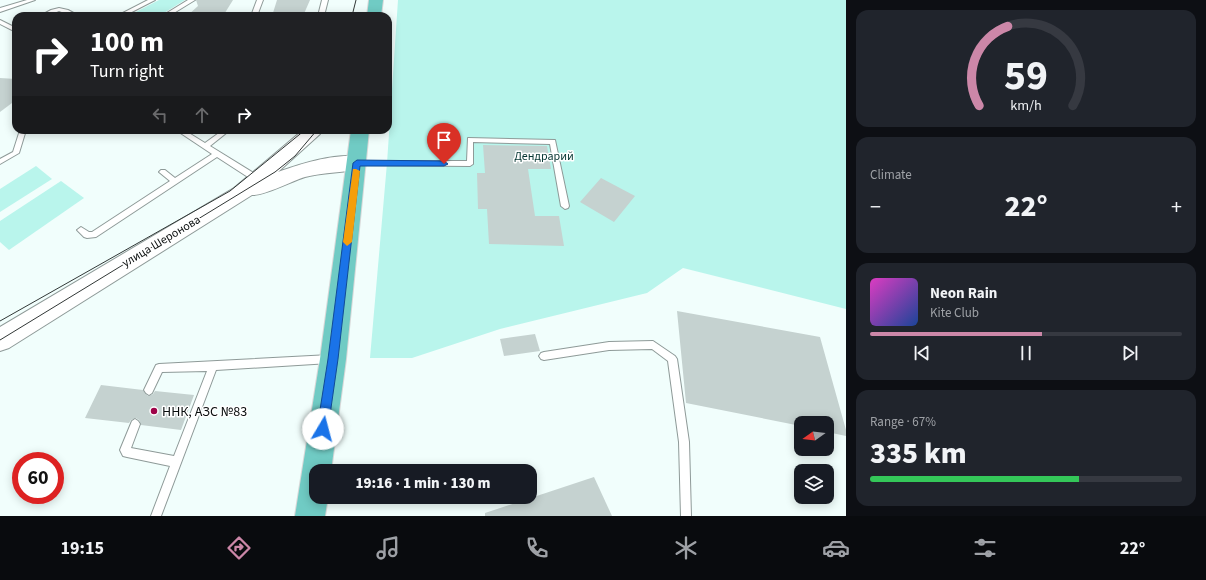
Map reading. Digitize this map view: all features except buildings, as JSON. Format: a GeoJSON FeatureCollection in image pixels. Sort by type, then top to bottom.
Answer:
{"type":"FeatureCollection","features":[{"type":"Feature","properties":{"kind":"main road"},"geometry":{"type":"LineString","coordinates":[[374,12],[376,0]]}},
{"type":"Feature","properties":{"kind":"main road","name":"улица Шеронова"},"geometry":{"type":"LineString","coordinates":[[0,340],[249,186],[309,134]]}},
{"type":"Feature","properties":{"kind":"main road"},"geometry":{"type":"LineString","coordinates":[[318,464],[333,359],[360,134]]}},
{"type":"Feature","properties":{"kind":"main road"},"geometry":{"type":"LineString","coordinates":[[249,186],[324,166],[357,163]]}},
{"type":"Feature","properties":{"kind":"main road"},"geometry":{"type":"LineString","coordinates":[[310,516],[312,504]]}},
{"type":"Feature","properties":{"kind":"lane"},"geometry":{"type":"LineString","coordinates":[[0,10],[32,0]]}},
{"type":"Feature","properties":{"kind":"lane"},"geometry":{"type":"LineString","coordinates":[[128,12],[152,0]]}},
{"type":"Feature","properties":{"kind":"lane"},"geometry":{"type":"LineString","coordinates":[[172,12],[192,0]]}},
{"type":"Feature","properties":{"kind":"lane"},"geometry":{"type":"LineString","coordinates":[[256,12],[260,0]]}},
{"type":"Feature","properties":{"kind":"lane"},"geometry":{"type":"LineString","coordinates":[[322,12],[325,0]]}},
{"type":"Feature","properties":{"kind":"lane"},"geometry":{"type":"LineString","coordinates":[[50,12],[61,9],[67,12]]}},
{"type":"Feature","properties":{"kind":"lane"},"geometry":{"type":"LineString","coordinates":[[0,22],[12,28]]}},
{"type":"Feature","properties":{"kind":"lane"},"geometry":{"type":"LineString","coordinates":[[0,162],[16,153],[22,134]]}},
{"type":"Feature","properties":{"kind":"lane"},"geometry":{"type":"LineString","coordinates":[[186,134],[217,154],[249,186]]}},
{"type":"Feature","properties":{"kind":"lane"},"geometry":{"type":"LineString","coordinates":[[205,146],[222,134]]}},
{"type":"Feature","properties":{"kind":"lane"},"geometry":{"type":"LineString","coordinates":[[357,163],[470,164],[470,140],[553,142],[565,206]]}},
{"type":"Feature","properties":{"kind":"lane"},"geometry":{"type":"LineString","coordinates":[[81,230],[87,235],[93,235],[217,154]]}},
{"type":"Feature","properties":{"kind":"lane"},"geometry":{"type":"LineString","coordinates":[[163,172],[174,181]]}},
{"type":"Feature","properties":{"kind":"lane"},"geometry":{"type":"LineString","coordinates":[[544,356],[609,346],[653,345],[672,359],[684,442],[686,516]]}},
{"type":"Feature","properties":{"kind":"lane"},"geometry":{"type":"LineString","coordinates":[[149,390],[159,368],[333,359]]}},
{"type":"Feature","properties":{"kind":"lane"},"geometry":{"type":"LineString","coordinates":[[156,516],[213,366]]}},
{"type":"Feature","properties":{"kind":"lane"},"geometry":{"type":"LineString","coordinates":[[135,424],[125,450],[127,452],[176,462]]}},
{"type":"Feature","properties":{"kind":"green space"},"geometry":{"type":"Polygon","coordinates":[[[159,0],[185,0],[166,12],[136,12],[159,0]]]}},
{"type":"Feature","properties":{"kind":"green space","name":"Дендрарий"},"geometry":{"type":"Polygon","coordinates":[[[398,0],[846,0],[846,309],[683,268],[647,293],[500,329],[412,358],[370,358],[389,134],[392,134],[392,89],[398,0]]]}},
{"type":"Feature","properties":{"kind":"green space"},"geometry":{"type":"Polygon","coordinates":[[[36,166],[52,179],[0,212],[0,189],[36,166]]]}},
{"type":"Feature","properties":{"kind":"green space"},"geometry":{"type":"Polygon","coordinates":[[[61,181],[84,198],[9,250],[0,242],[0,221],[61,181]]]}},
{"type":"Feature","properties":{"kind":"tram line"},"geometry":{"type":"LineString","coordinates":[[353,12],[356,0]]}},
{"type":"Feature","properties":{"kind":"tram line"},"geometry":{"type":"LineString","coordinates":[[0,321],[230,191],[300,134]]}},
{"type":"Feature","properties":{"kind":"tram line"},"geometry":{"type":"LineString","coordinates":[[0,340],[275,172],[295,156],[314,134]]}},
{"type":"Feature","properties":{"kind":"slow traffic"},"geometry":{"type":"LineString","coordinates":[[347,242],[356,171]]}},
{"type":"Feature","properties":{"kind":"place","name":"ННК, АЗС №83"},"geometry":{"type":"Point","coordinates":[154,411]}},
{"type":"Feature","properties":{"kind":"route"},"geometry":{"type":"LineString","coordinates":[[323,429],[357,163],[444,164]]}}]}
